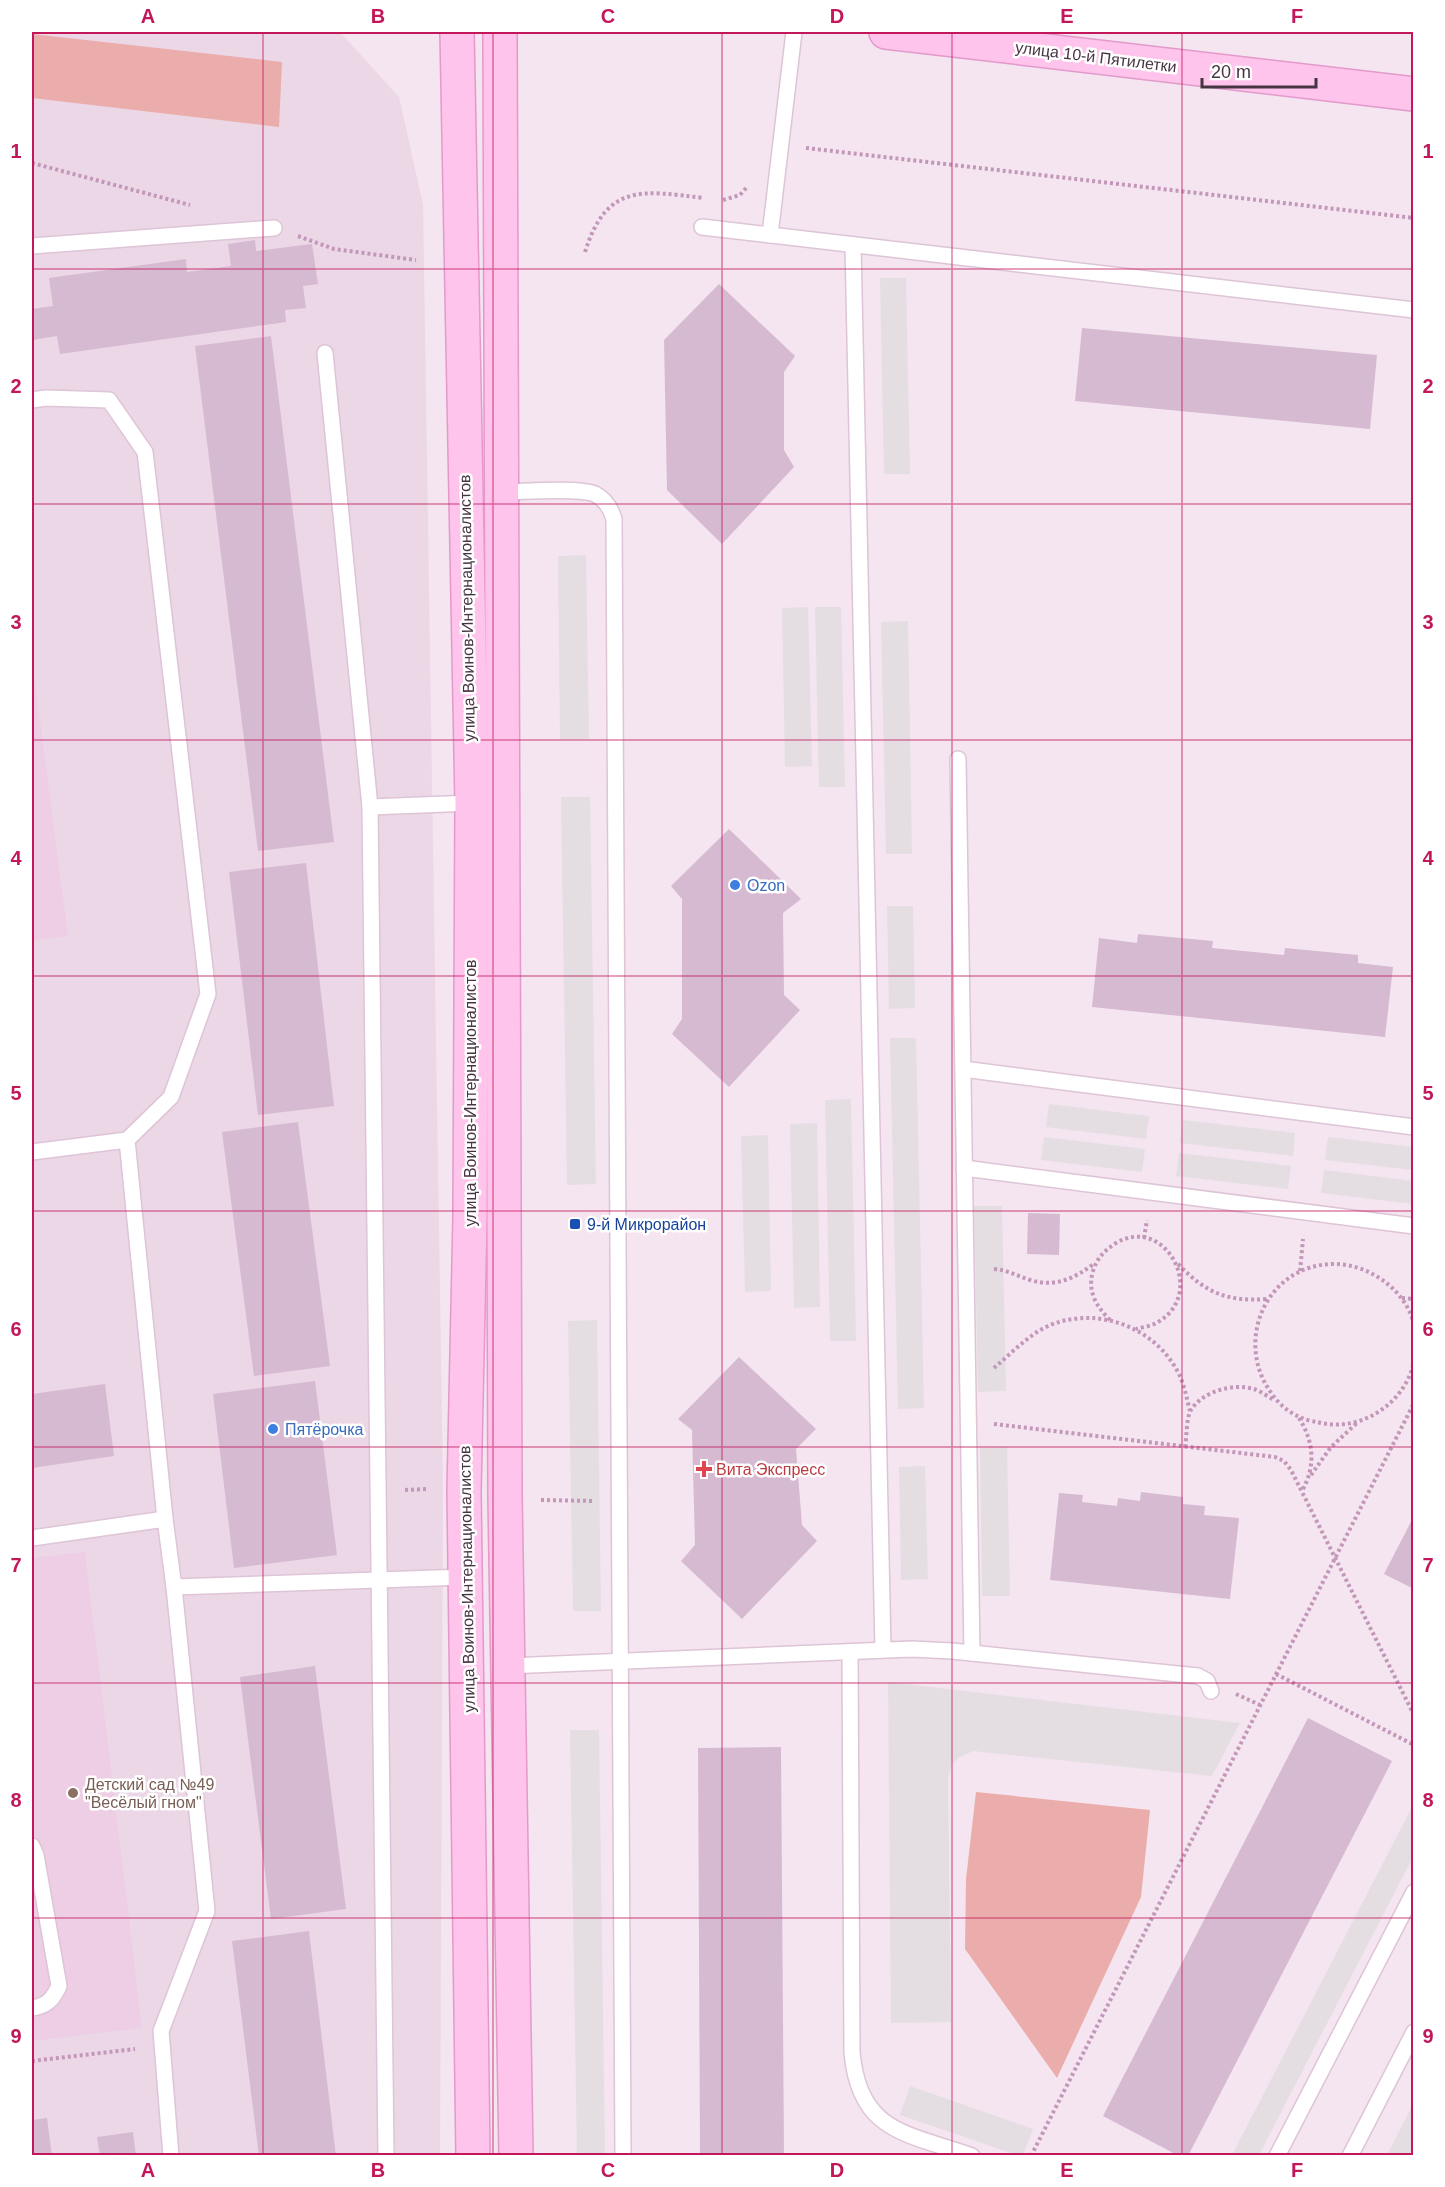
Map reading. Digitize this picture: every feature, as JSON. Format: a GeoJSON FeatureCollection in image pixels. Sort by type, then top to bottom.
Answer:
{"type":"FeatureCollection","features":[{"type":"Feature","properties":{"kind":"main road","name":"улица Воинов-Интернационалистов"},"geometry":{"type":"LineString","coordinates":[[457,32],[472,803],[470,1206],[464,1491],[473,2156]]}},
{"type":"Feature","properties":{"kind":"main road","name":"улица Воинов-Интернационалистов"},"geometry":{"type":"LineString","coordinates":[[500,32],[506,1577],[516,2156]]}},
{"type":"Feature","properties":{"kind":"main road","name":"улица 10-й Пятилетки"},"geometry":{"type":"LineString","coordinates":[[886,32],[1413,94]]}},
{"type":"Feature","properties":{"kind":"main road"},"geometry":{"type":"LineString","coordinates":[[465,1577],[506,1577]]}},
{"type":"Feature","properties":{"kind":"main road"},"geometry":{"type":"LineString","coordinates":[[467,1667],[507,1666]]}},
{"type":"Feature","properties":{"kind":"lane"},"geometry":{"type":"LineString","coordinates":[[770,235],[794,32]]}},
{"type":"Feature","properties":{"kind":"lane"},"geometry":{"type":"LineString","coordinates":[[32,246],[274,228]]}},
{"type":"Feature","properties":{"kind":"lane"},"geometry":{"type":"LineString","coordinates":[[702,228],[1413,310]]}},
{"type":"Feature","properties":{"kind":"lane"},"geometry":{"type":"LineString","coordinates":[[853,245],[883,1649]]}},
{"type":"Feature","properties":{"kind":"lane"},"geometry":{"type":"LineString","coordinates":[[325,353],[370,807],[386,2156]]}},
{"type":"Feature","properties":{"kind":"lane"},"geometry":{"type":"LineString","coordinates":[[32,400],[46,398],[109,400],[145,452],[208,994],[171,1097],[127,1140],[32,1152]]}},
{"type":"Feature","properties":{"kind":"lane"},"geometry":{"type":"LineString","coordinates":[[502,492],[583,491],[597,495],[606,502],[614,519],[622,2156]]}},
{"type":"Feature","properties":{"kind":"lane"},"geometry":{"type":"LineString","coordinates":[[958,759],[972,1653]]}},
{"type":"Feature","properties":{"kind":"lane"},"geometry":{"type":"LineString","coordinates":[[370,807],[472,803]]}},
{"type":"Feature","properties":{"kind":"lane"},"geometry":{"type":"LineString","coordinates":[[963,1069],[1413,1127]]}},
{"type":"Feature","properties":{"kind":"lane"},"geometry":{"type":"LineString","coordinates":[[127,1140],[207,1911],[162,2031],[171,2156]]}},
{"type":"Feature","properties":{"kind":"lane"},"geometry":{"type":"LineString","coordinates":[[964,1168],[1413,1226]]}},
{"type":"Feature","properties":{"kind":"lane"},"geometry":{"type":"LineString","coordinates":[[32,1538],[165,1519]]}},
{"type":"Feature","properties":{"kind":"lane"},"geometry":{"type":"LineString","coordinates":[[174,1587],[465,1577]]}},
{"type":"Feature","properties":{"kind":"lane"},"geometry":{"type":"LineString","coordinates":[[507,1666],[883,1649],[932,1650],[1198,1676],[1207,1681],[1211,1691]]}},
{"type":"Feature","properties":{"kind":"lane"},"geometry":{"type":"LineString","coordinates":[[850,1652],[852,2052],[854,2073],[867,2105],[890,2127],[972,2156]]}},
{"type":"Feature","properties":{"kind":"lane"},"geometry":{"type":"LineString","coordinates":[[32,1846],[36,1855],[59,1986],[52,2000],[32,2008]]}},
{"type":"Feature","properties":{"kind":"lane"},"geometry":{"type":"LineString","coordinates":[[1277,2156],[1413,1892]]}},
{"type":"Feature","properties":{"kind":"lane"},"geometry":{"type":"LineString","coordinates":[[1350,2156],[1413,2032]]}},
{"type":"Feature","properties":{"kind":"path"},"geometry":{"type":"LineString","coordinates":[[780,145],[1413,218]]}},
{"type":"Feature","properties":{"kind":"path"},"geometry":{"type":"LineString","coordinates":[[32,163],[193,206]]}},
{"type":"Feature","properties":{"kind":"path"},"geometry":{"type":"LineString","coordinates":[[585,252],[594,227],[601,216],[617,202],[629,196],[649,192],[725,200],[740,195],[749,180]]}},
{"type":"Feature","properties":{"kind":"path"},"geometry":{"type":"LineString","coordinates":[[274,228],[334,249],[416,260]]}},
{"type":"Feature","properties":{"kind":"path"},"geometry":{"type":"LineString","coordinates":[[966,1269],[1010,1272],[1030,1280],[1053,1283],[1066,1281],[1079,1275],[1096,1262],[1106,1249],[1120,1240],[1133,1238],[1153,1241],[1167,1250],[1191,1278],[1208,1290],[1227,1298],[1246,1301],[1268,1299]]}},
{"type":"Feature","properties":{"kind":"path"},"geometry":{"type":"LineString","coordinates":[[1096,1262],[1091,1278],[1092,1294],[1099,1309],[1111,1321]]}},
{"type":"Feature","properties":{"kind":"path"},"geometry":{"type":"LineString","coordinates":[[1136,1329],[1158,1323],[1175,1307],[1182,1285],[1177,1263]]}},
{"type":"Feature","properties":{"kind":"path"},"geometry":{"type":"LineString","coordinates":[[1278,1402],[1264,1384],[1256,1363],[1254,1341],[1258,1319],[1268,1299],[1282,1283],[1300,1271],[1322,1264],[1345,1264],[1367,1270],[1387,1282],[1402,1298],[1413,1325]]}},
{"type":"Feature","properties":{"kind":"path"},"geometry":{"type":"LineString","coordinates":[[1402,1298],[1413,1299]]}},
{"type":"Feature","properties":{"kind":"path"},"geometry":{"type":"LineString","coordinates":[[969,1390],[1038,1331],[1067,1320],[1094,1318],[1111,1321],[1136,1329],[1158,1345],[1175,1366],[1183,1383],[1190,1411],[1185,1447]]}},
{"type":"Feature","properties":{"kind":"path"},"geometry":{"type":"LineString","coordinates":[[1302,1491],[1331,1447],[1358,1422],[1381,1411],[1400,1394],[1412,1371],[1413,1361]]}},
{"type":"Feature","properties":{"kind":"path"},"geometry":{"type":"LineString","coordinates":[[1190,1411],[1203,1398],[1222,1389],[1237,1387],[1254,1389],[1299,1417],[1328,1425],[1358,1422]]}},
{"type":"Feature","properties":{"kind":"path"},"geometry":{"type":"LineString","coordinates":[[1031,2156],[1413,1403]]}},
{"type":"Feature","properties":{"kind":"path"},"geometry":{"type":"LineString","coordinates":[[1299,1417],[1307,1431],[1311,1446],[1312,1462],[1309,1478]]}},
{"type":"Feature","properties":{"kind":"path"},"geometry":{"type":"LineString","coordinates":[[969,1421],[1279,1458],[1288,1465],[1302,1491],[1413,1715]]}},
{"type":"Feature","properties":{"kind":"path"},"geometry":{"type":"LineString","coordinates":[[377,1492],[432,1489]]}},
{"type":"Feature","properties":{"kind":"path"},"geometry":{"type":"LineString","coordinates":[[531,1500],[619,1501]]}},
{"type":"Feature","properties":{"kind":"path"},"geometry":{"type":"LineString","coordinates":[[1275,1674],[1413,1745]]}},
{"type":"Feature","properties":{"kind":"path"},"geometry":{"type":"LineString","coordinates":[[32,2061],[163,2046]]}},
{"type":"Feature","properties":{"kind":"shaded area"},"geometry":{"type":"Polygon","coordinates":[[[32,32],[340,32],[399,97],[423,205],[443,1488],[440,2155],[32,2156],[32,32]]]}},
{"type":"Feature","properties":{"kind":"shaded area"},"geometry":{"type":"Polygon","coordinates":[[[32,34],[282,62],[279,127],[32,98],[32,34]]]}},
{"type":"Feature","properties":{"kind":"shaded area"},"geometry":{"type":"Polygon","coordinates":[[[880,278],[906,278],[910,474],[884,474],[880,278]]]}},
{"type":"Feature","properties":{"kind":"shaded area"},"geometry":{"type":"Polygon","coordinates":[[[586,555],[589,739],[560,739],[558,556],[586,555]]]}},
{"type":"Feature","properties":{"kind":"shaded area"},"geometry":{"type":"Polygon","coordinates":[[[808,607],[812,766],[785,767],[782,608],[808,607]]]}},
{"type":"Feature","properties":{"kind":"shaded area"},"geometry":{"type":"Polygon","coordinates":[[[815,607],[841,607],[845,787],[819,787],[815,607]]]}},
{"type":"Feature","properties":{"kind":"shaded area"},"geometry":{"type":"Polygon","coordinates":[[[908,621],[912,854],[886,854],[881,622],[908,621]]]}},
{"type":"Feature","properties":{"kind":"shaded area"},"geometry":{"type":"Polygon","coordinates":[[[32,659],[68,936],[32,941],[32,659]]]}},
{"type":"Feature","properties":{"kind":"shaded area"},"geometry":{"type":"Polygon","coordinates":[[[561,797],[590,797],[596,1184],[567,1185],[561,797]]]}},
{"type":"Feature","properties":{"kind":"shaded area"},"geometry":{"type":"Polygon","coordinates":[[[887,906],[913,906],[915,1008],[889,1009],[887,906]]]}},
{"type":"Feature","properties":{"kind":"shaded area"},"geometry":{"type":"Polygon","coordinates":[[[890,1038],[916,1038],[924,1408],[898,1409],[890,1038]]]}},
{"type":"Feature","properties":{"kind":"shaded area"},"geometry":{"type":"Polygon","coordinates":[[[851,1099],[856,1341],[830,1341],[825,1100],[851,1099]]]}},
{"type":"Feature","properties":{"kind":"shaded area"},"geometry":{"type":"Polygon","coordinates":[[[1049,1104],[1149,1116],[1146,1139],[1046,1127],[1049,1104]]]}},
{"type":"Feature","properties":{"kind":"shaded area"},"geometry":{"type":"Polygon","coordinates":[[[1183,1120],[1295,1133],[1293,1156],[1180,1143],[1183,1120]]]}},
{"type":"Feature","properties":{"kind":"shaded area"},"geometry":{"type":"Polygon","coordinates":[[[817,1123],[820,1307],[794,1308],[790,1124],[817,1123]]]}},
{"type":"Feature","properties":{"kind":"shaded area"},"geometry":{"type":"Polygon","coordinates":[[[768,1135],[771,1291],[745,1292],[741,1136],[768,1135]]]}},
{"type":"Feature","properties":{"kind":"shaded area"},"geometry":{"type":"Polygon","coordinates":[[[1044,1137],[1145,1149],[1142,1172],[1041,1160],[1044,1137]]]}},
{"type":"Feature","properties":{"kind":"shaded area"},"geometry":{"type":"Polygon","coordinates":[[[1328,1137],[1413,1147],[1413,1170],[1325,1160],[1328,1137]]]}},
{"type":"Feature","properties":{"kind":"shaded area"},"geometry":{"type":"Polygon","coordinates":[[[1179,1153],[1291,1166],[1288,1189],[1176,1176],[1179,1153]]]}},
{"type":"Feature","properties":{"kind":"shaded area"},"geometry":{"type":"Polygon","coordinates":[[[1324,1170],[1413,1181],[1413,1204],[1321,1193],[1324,1170]]]}},
{"type":"Feature","properties":{"kind":"shaded area"},"geometry":{"type":"Polygon","coordinates":[[[974,1206],[1002,1206],[1006,1391],[978,1392],[974,1206]]]}},
{"type":"Feature","properties":{"kind":"shaded area"},"geometry":{"type":"Polygon","coordinates":[[[597,1320],[601,1611],[573,1611],[568,1321],[597,1320]]]}},
{"type":"Feature","properties":{"kind":"shaded area"},"geometry":{"type":"Polygon","coordinates":[[[1007,1447],[1010,1596],[982,1596],[980,1448],[1007,1447]]]}},
{"type":"Feature","properties":{"kind":"shaded area"},"geometry":{"type":"Polygon","coordinates":[[[925,1466],[928,1579],[901,1580],[899,1467],[925,1466]]]}},
{"type":"Feature","properties":{"kind":"shaded area","name":"Детский сад №49 \"Весёлый гном\""},"geometry":{"type":"Polygon","coordinates":[[[85,1552],[142,2028],[32,2041],[32,1558],[85,1552]]]}},
{"type":"Feature","properties":{"kind":"shaded area"},"geometry":{"type":"Polygon","coordinates":[[[888,1682],[1240,1723],[1212,1776],[973,1751],[958,1758],[952,1765],[948,1777],[951,2022],[891,2023],[888,1682]]]}},
{"type":"Feature","properties":{"kind":"shaded area"},"geometry":{"type":"Polygon","coordinates":[[[570,1730],[599,1730],[605,2155],[577,2155],[570,1730]]]}},
{"type":"Feature","properties":{"kind":"shaded area"},"geometry":{"type":"Polygon","coordinates":[[[976,1792],[1150,1810],[1141,1897],[1057,2078],[965,1949],[966,1879],[976,1792]]]}},
{"type":"Feature","properties":{"kind":"shaded area"},"geometry":{"type":"Polygon","coordinates":[[[1413,1805],[1413,1857],[1259,2155],[1232,2155],[1413,1805]]]}},
{"type":"Feature","properties":{"kind":"shaded area"},"geometry":{"type":"Polygon","coordinates":[[[910,2086],[1033,2129],[1023,2155],[1017,2155],[900,2115],[910,2086]]]}},
{"type":"Feature","properties":{"kind":"shaded area"},"geometry":{"type":"Polygon","coordinates":[[[1413,2104],[1413,2155],[1387,2155],[1413,2104]]]}},
{"type":"Feature","properties":{"kind":"building"},"geometry":{"type":"Polygon","coordinates":[[[255,240],[256,251],[312,244],[318,284],[303,286],[306,308],[285,310],[286,322],[60,354],[57,336],[32,340],[32,309],[53,306],[49,278],[186,259],[187,272],[231,266],[228,244],[255,240]]]}},
{"type":"Feature","properties":{"kind":"building"},"geometry":{"type":"Polygon","coordinates":[[[719,284],[795,356],[784,372],[784,450],[794,467],[722,544],[667,490],[664,340],[719,284]]]}},
{"type":"Feature","properties":{"kind":"building"},"geometry":{"type":"Polygon","coordinates":[[[1082,328],[1377,355],[1370,429],[1075,401],[1082,328]]]}},
{"type":"Feature","properties":{"kind":"building"},"geometry":{"type":"Polygon","coordinates":[[[271,336],[334,842],[258,851],[195,346],[271,336]]]}},
{"type":"Feature","properties":{"kind":"building"},"geometry":{"type":"Polygon","coordinates":[[[729,829],[801,899],[783,913],[784,995],[800,1010],[729,1087],[672,1034],[682,1019],[682,899],[671,886],[729,829]]]}},
{"type":"Feature","properties":{"kind":"building"},"geometry":{"type":"Polygon","coordinates":[[[306,863],[334,1106],[258,1115],[229,872],[306,863]]]}},
{"type":"Feature","properties":{"kind":"building"},"geometry":{"type":"Polygon","coordinates":[[[1138,934],[1213,941],[1212,948],[1284,955],[1285,948],[1358,955],[1358,963],[1393,967],[1385,1037],[1092,1007],[1099,938],[1137,943],[1138,934]]]}},
{"type":"Feature","properties":{"kind":"building"},"geometry":{"type":"Polygon","coordinates":[[[298,1122],[330,1366],[254,1376],[222,1132],[298,1122]]]}},
{"type":"Feature","properties":{"kind":"building"},"geometry":{"type":"Polygon","coordinates":[[[1028,1213],[1060,1214],[1059,1255],[1027,1254],[1028,1213]]]}},
{"type":"Feature","properties":{"kind":"building"},"geometry":{"type":"Polygon","coordinates":[[[739,1357],[816,1429],[796,1449],[802,1525],[817,1541],[742,1619],[681,1561],[695,1545],[692,1430],[678,1419],[739,1357]]]}},
{"type":"Feature","properties":{"kind":"building"},"geometry":{"type":"Polygon","coordinates":[[[315,1381],[337,1555],[234,1568],[213,1394],[315,1381]]]}},
{"type":"Feature","properties":{"kind":"building"},"geometry":{"type":"Polygon","coordinates":[[[105,1384],[114,1456],[32,1468],[32,1394],[105,1384]]]}},
{"type":"Feature","properties":{"kind":"building"},"geometry":{"type":"Polygon","coordinates":[[[1141,1492],[1183,1497],[1183,1504],[1205,1506],[1204,1515],[1239,1518],[1230,1599],[1050,1580],[1059,1493],[1083,1495],[1082,1502],[1117,1506],[1118,1498],[1140,1501],[1141,1492]]]}},
{"type":"Feature","properties":{"kind":"building"},"geometry":{"type":"Polygon","coordinates":[[[1414,1516],[1414,1589],[1384,1574],[1414,1516]]]}},
{"type":"Feature","properties":{"kind":"building"},"geometry":{"type":"Polygon","coordinates":[[[315,1666],[346,1909],[271,1919],[240,1677],[315,1666]]]}},
{"type":"Feature","properties":{"kind":"building"},"geometry":{"type":"Polygon","coordinates":[[[1308,1718],[1392,1761],[1188,2156],[1179,2156],[1103,2116],[1308,1718]]]}},
{"type":"Feature","properties":{"kind":"building"},"geometry":{"type":"Polygon","coordinates":[[[781,1747],[784,2156],[700,2156],[698,1748],[781,1747]]]}},
{"type":"Feature","properties":{"kind":"building"},"geometry":{"type":"Polygon","coordinates":[[[309,1931],[336,2156],[259,2156],[232,1941],[309,1931]]]}},
{"type":"Feature","properties":{"kind":"building"},"geometry":{"type":"Polygon","coordinates":[[[47,2118],[52,2156],[32,2156],[32,2120],[47,2118]]]}},
{"type":"Feature","properties":{"kind":"building"},"geometry":{"type":"Polygon","coordinates":[[[133,2132],[136,2156],[100,2156],[97,2137],[133,2132]]]}},
{"type":"Feature","properties":{"kind":"place","name":"Ozon"},"geometry":{"type":"Point","coordinates":[735,885]}},
{"type":"Feature","properties":{"kind":"place","name":"9-й Микрорайон"},"geometry":{"type":"Point","coordinates":[575,1224]}},
{"type":"Feature","properties":{"kind":"place","name":"Пятёрочка"},"geometry":{"type":"Point","coordinates":[273,1429]}},
{"type":"Feature","properties":{"kind":"place","name":"Вита Экспресс"},"geometry":{"type":"Point","coordinates":[704,1469]}},
{"type":"Feature","properties":{"kind":"place","name":"Детский сад №49 \"Весёлый гном\""},"geometry":{"type":"Point","coordinates":[73,1793]}}]}
